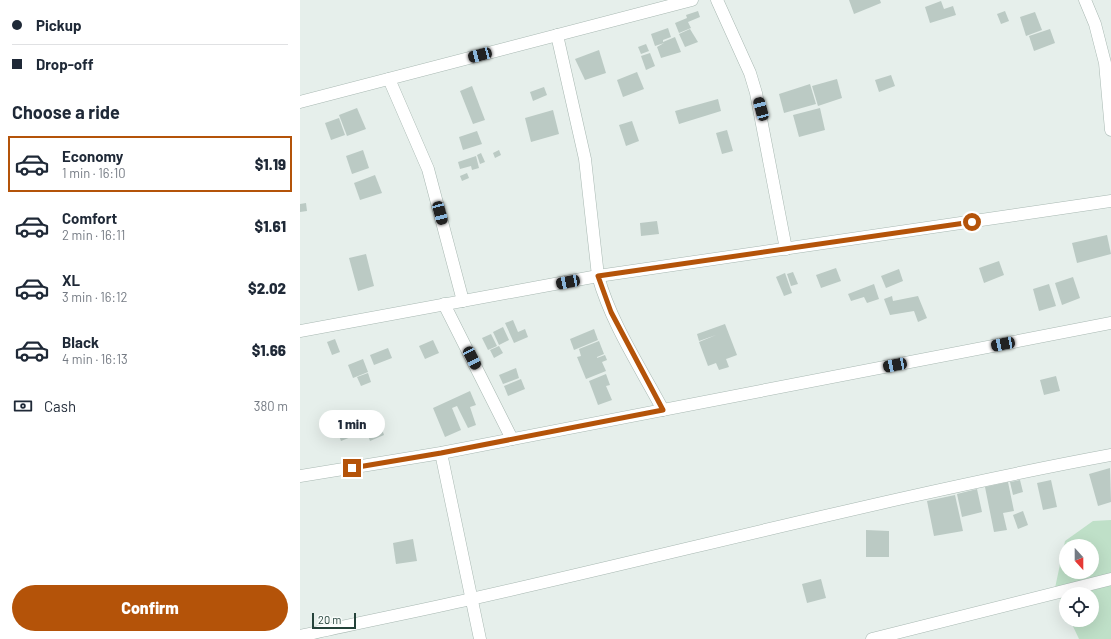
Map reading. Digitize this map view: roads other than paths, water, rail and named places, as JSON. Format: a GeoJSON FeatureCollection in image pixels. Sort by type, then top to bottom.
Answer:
{"type":"FeatureCollection","features":[{"type":"Feature","properties":{"kind":"street"},"geometry":{"type":"LineString","coordinates":[[300,102],[692,0]]}},
{"type":"Feature","properties":{"kind":"street"},"geometry":{"type":"LineString","coordinates":[[717,0],[750,73],[756,93],[786,249]]}},
{"type":"Feature","properties":{"kind":"street"},"geometry":{"type":"LineString","coordinates":[[1085,0],[1095,24],[1105,63],[1111,130]]}},
{"type":"Feature","properties":{"kind":"street"},"geometry":{"type":"LineString","coordinates":[[557,35],[585,159],[598,276],[611,312],[663,410]]}},
{"type":"Feature","properties":{"kind":"street"},"geometry":{"type":"LineString","coordinates":[[389,79],[428,169],[463,301]]}},
{"type":"Feature","properties":{"kind":"street"},"geometry":{"type":"LineString","coordinates":[[300,331],[598,276],[1111,201]]}},
{"type":"Feature","properties":{"kind":"street"},"geometry":{"type":"LineString","coordinates":[[444,304],[512,439]]}},
{"type":"Feature","properties":{"kind":"street"},"geometry":{"type":"LineString","coordinates":[[300,476],[441,453],[1111,323]]}},
{"type":"Feature","properties":{"kind":"street"},"geometry":{"type":"LineString","coordinates":[[441,453],[480,639]]}},
{"type":"Feature","properties":{"kind":"street"},"geometry":{"type":"LineString","coordinates":[[300,636],[472,599],[877,503],[1012,473],[1111,455]]}},
{"type":"Feature","properties":{"kind":"street"},"geometry":{"type":"LineString","coordinates":[[872,639],[1111,579]]}}]}
